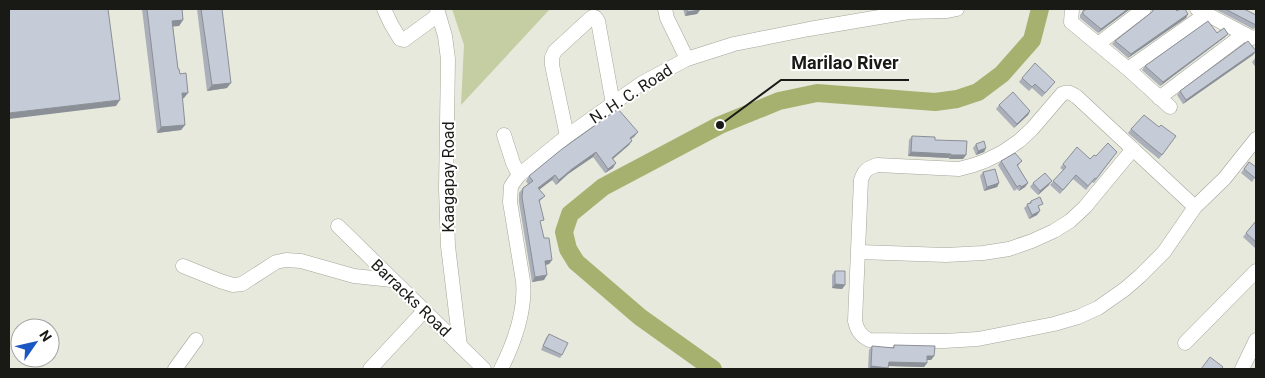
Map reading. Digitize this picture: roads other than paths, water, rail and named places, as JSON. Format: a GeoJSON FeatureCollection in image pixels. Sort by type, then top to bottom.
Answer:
{"type":"FeatureCollection","features":[{"type":"Feature","properties":{"kind":"street"},"geometry":{"type":"LineString","coordinates":[[384,9],[396,34],[400,39],[404,40],[438,12]]}},
{"type":"Feature","properties":{"kind":"street"},"geometry":{"type":"LineString","coordinates":[[665,9],[667,18],[687,59]]}},
{"type":"Feature","properties":{"kind":"street","name":"N. H. C. Road"},"geometry":{"type":"LineString","coordinates":[[501,369],[517,330],[523,304],[524,282],[510,202],[511,186],[519,175],[567,136],[642,83],[687,59],[734,44],[809,29],[909,12],[957,9]]}},
{"type":"Feature","properties":{"kind":"street"},"geometry":{"type":"LineString","coordinates":[[1098,44],[1144,9]]}},
{"type":"Feature","properties":{"kind":"street"},"geometry":{"type":"LineString","coordinates":[[1074,11],[1071,22],[1170,107]]}},
{"type":"Feature","properties":{"kind":"street"},"geometry":{"type":"LineString","coordinates":[[1128,69],[1201,11],[1250,36],[1159,98]]}},
{"type":"Feature","properties":{"kind":"street","name":"Kaagapay Road"},"geometry":{"type":"LineString","coordinates":[[438,12],[445,36],[448,59],[446,189],[448,246],[460,346]]}},
{"type":"Feature","properties":{"kind":"street"},"geometry":{"type":"LineString","coordinates":[[567,136],[552,57],[555,51],[595,17],[598,20],[613,104]]}},
{"type":"Feature","properties":{"kind":"street"},"geometry":{"type":"LineString","coordinates":[[1195,207],[1077,97],[1067,92],[1062,94],[1019,141],[985,161],[959,169],[877,165],[863,173],[861,180],[855,321],[859,333],[869,340],[944,341],[978,339],[1054,324],[1078,317],[1098,308],[1119,294],[1164,252],[1195,207],[1224,179],[1256,138]]}},
{"type":"Feature","properties":{"kind":"street"},"geometry":{"type":"LineString","coordinates":[[504,135],[519,175]]}},
{"type":"Feature","properties":{"kind":"street"},"geometry":{"type":"LineString","coordinates":[[859,252],[983,253],[1009,249],[1032,241],[1070,221],[1085,207],[1133,149]]}},
{"type":"Feature","properties":{"kind":"street","name":"Barracks Road"},"geometry":{"type":"LineString","coordinates":[[338,226],[484,369]]}},
{"type":"Feature","properties":{"kind":"street"},"geometry":{"type":"LineString","coordinates":[[183,266],[233,285],[242,284],[276,262],[286,260],[301,261],[354,276],[392,280]]}},
{"type":"Feature","properties":{"kind":"street"},"geometry":{"type":"LineString","coordinates":[[1185,343],[1256,272]]}},
{"type":"Feature","properties":{"kind":"street"},"geometry":{"type":"LineString","coordinates":[[370,369],[424,310]]}},
{"type":"Feature","properties":{"kind":"street"},"geometry":{"type":"LineString","coordinates":[[175,369],[196,340]]}},
{"type":"Feature","properties":{"kind":"street"},"geometry":{"type":"LineString","coordinates":[[1242,369],[1256,340]]}},
{"type":"Feature","properties":{"kind":"waterway"},"geometry":{"type":"LineString","coordinates":[[713,369],[640,317],[576,262],[568,249],[564,232],[570,214],[603,187],[720,125],[779,101],[817,93],[935,102],[957,99],[978,92],[1002,74],[1032,40],[1040,9]]}},
{"type":"Feature","properties":{"kind":"place","name":"Marilao River"},"geometry":{"type":"Point","coordinates":[720,125]}}]}
